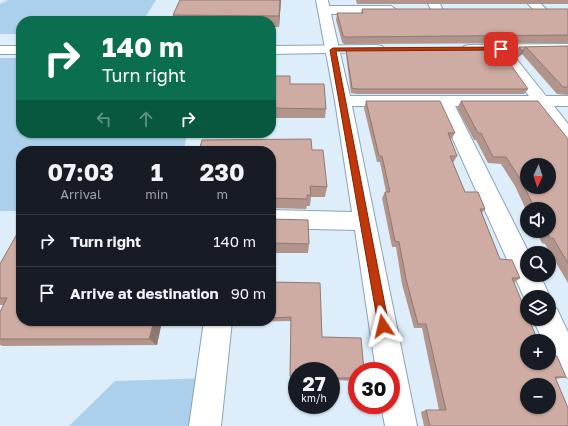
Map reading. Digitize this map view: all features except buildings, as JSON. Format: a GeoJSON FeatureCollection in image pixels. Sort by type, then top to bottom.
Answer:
{"type":"FeatureCollection","features":[{"type":"Feature","properties":{"kind":"street"},"geometry":{"type":"LineString","coordinates":[[389,362],[343,101],[323,5],[400,10]]}},
{"type":"Feature","properties":{"kind":"street"},"geometry":{"type":"LineString","coordinates":[[528,5],[541,10],[555,10]]}},
{"type":"Feature","properties":{"kind":"street"},"geometry":{"type":"LineString","coordinates":[[422,10],[438,7]]}},
{"type":"Feature","properties":{"kind":"street"},"geometry":{"type":"LineString","coordinates":[[455,49],[568,48]]}},
{"type":"Feature","properties":{"kind":"street"},"geometry":{"type":"LineString","coordinates":[[276,50],[394,49]]}},
{"type":"Feature","properties":{"kind":"street"},"geometry":{"type":"LineString","coordinates":[[501,49],[568,136]]}},
{"type":"Feature","properties":{"kind":"street"},"geometry":{"type":"LineString","coordinates":[[0,50],[16,50]]}},
{"type":"Feature","properties":{"kind":"street"},"geometry":{"type":"LineString","coordinates":[[343,101],[568,101]]}},
{"type":"Feature","properties":{"kind":"street"},"geometry":{"type":"LineString","coordinates":[[444,101],[534,290]]}},
{"type":"Feature","properties":{"kind":"street"},"geometry":{"type":"LineString","coordinates":[[276,219],[364,220]]}},
{"type":"Feature","properties":{"kind":"street"},"geometry":{"type":"LineString","coordinates":[[205,426],[217,326]]}},
{"type":"Feature","properties":{"kind":"street"},"geometry":{"type":"LineString","coordinates":[[550,326],[568,363]]}},
{"type":"Feature","properties":{"kind":"street"},"geometry":{"type":"LineString","coordinates":[[399,414],[401,426]]}},
{"type":"Feature","properties":{"kind":"shaded area"},"geometry":{"type":"Polygon","coordinates":[[[8,0],[156,0],[146,16],[16,16],[16,34],[0,34],[0,4],[8,0]]]}},
{"type":"Feature","properties":{"kind":"shaded area"},"geometry":{"type":"Polygon","coordinates":[[[0,58],[16,58],[16,138],[186,138],[185,146],[16,146],[16,211],[0,211],[0,58]]]}},
{"type":"Feature","properties":{"kind":"shaded area"},"geometry":{"type":"Polygon","coordinates":[[[211,378],[205,426],[69,426],[115,381],[211,378]]]}},
{"type":"Feature","properties":{"kind":"route"},"geometry":{"type":"LineString","coordinates":[[383,326],[333,50],[501,49]]}}]}
